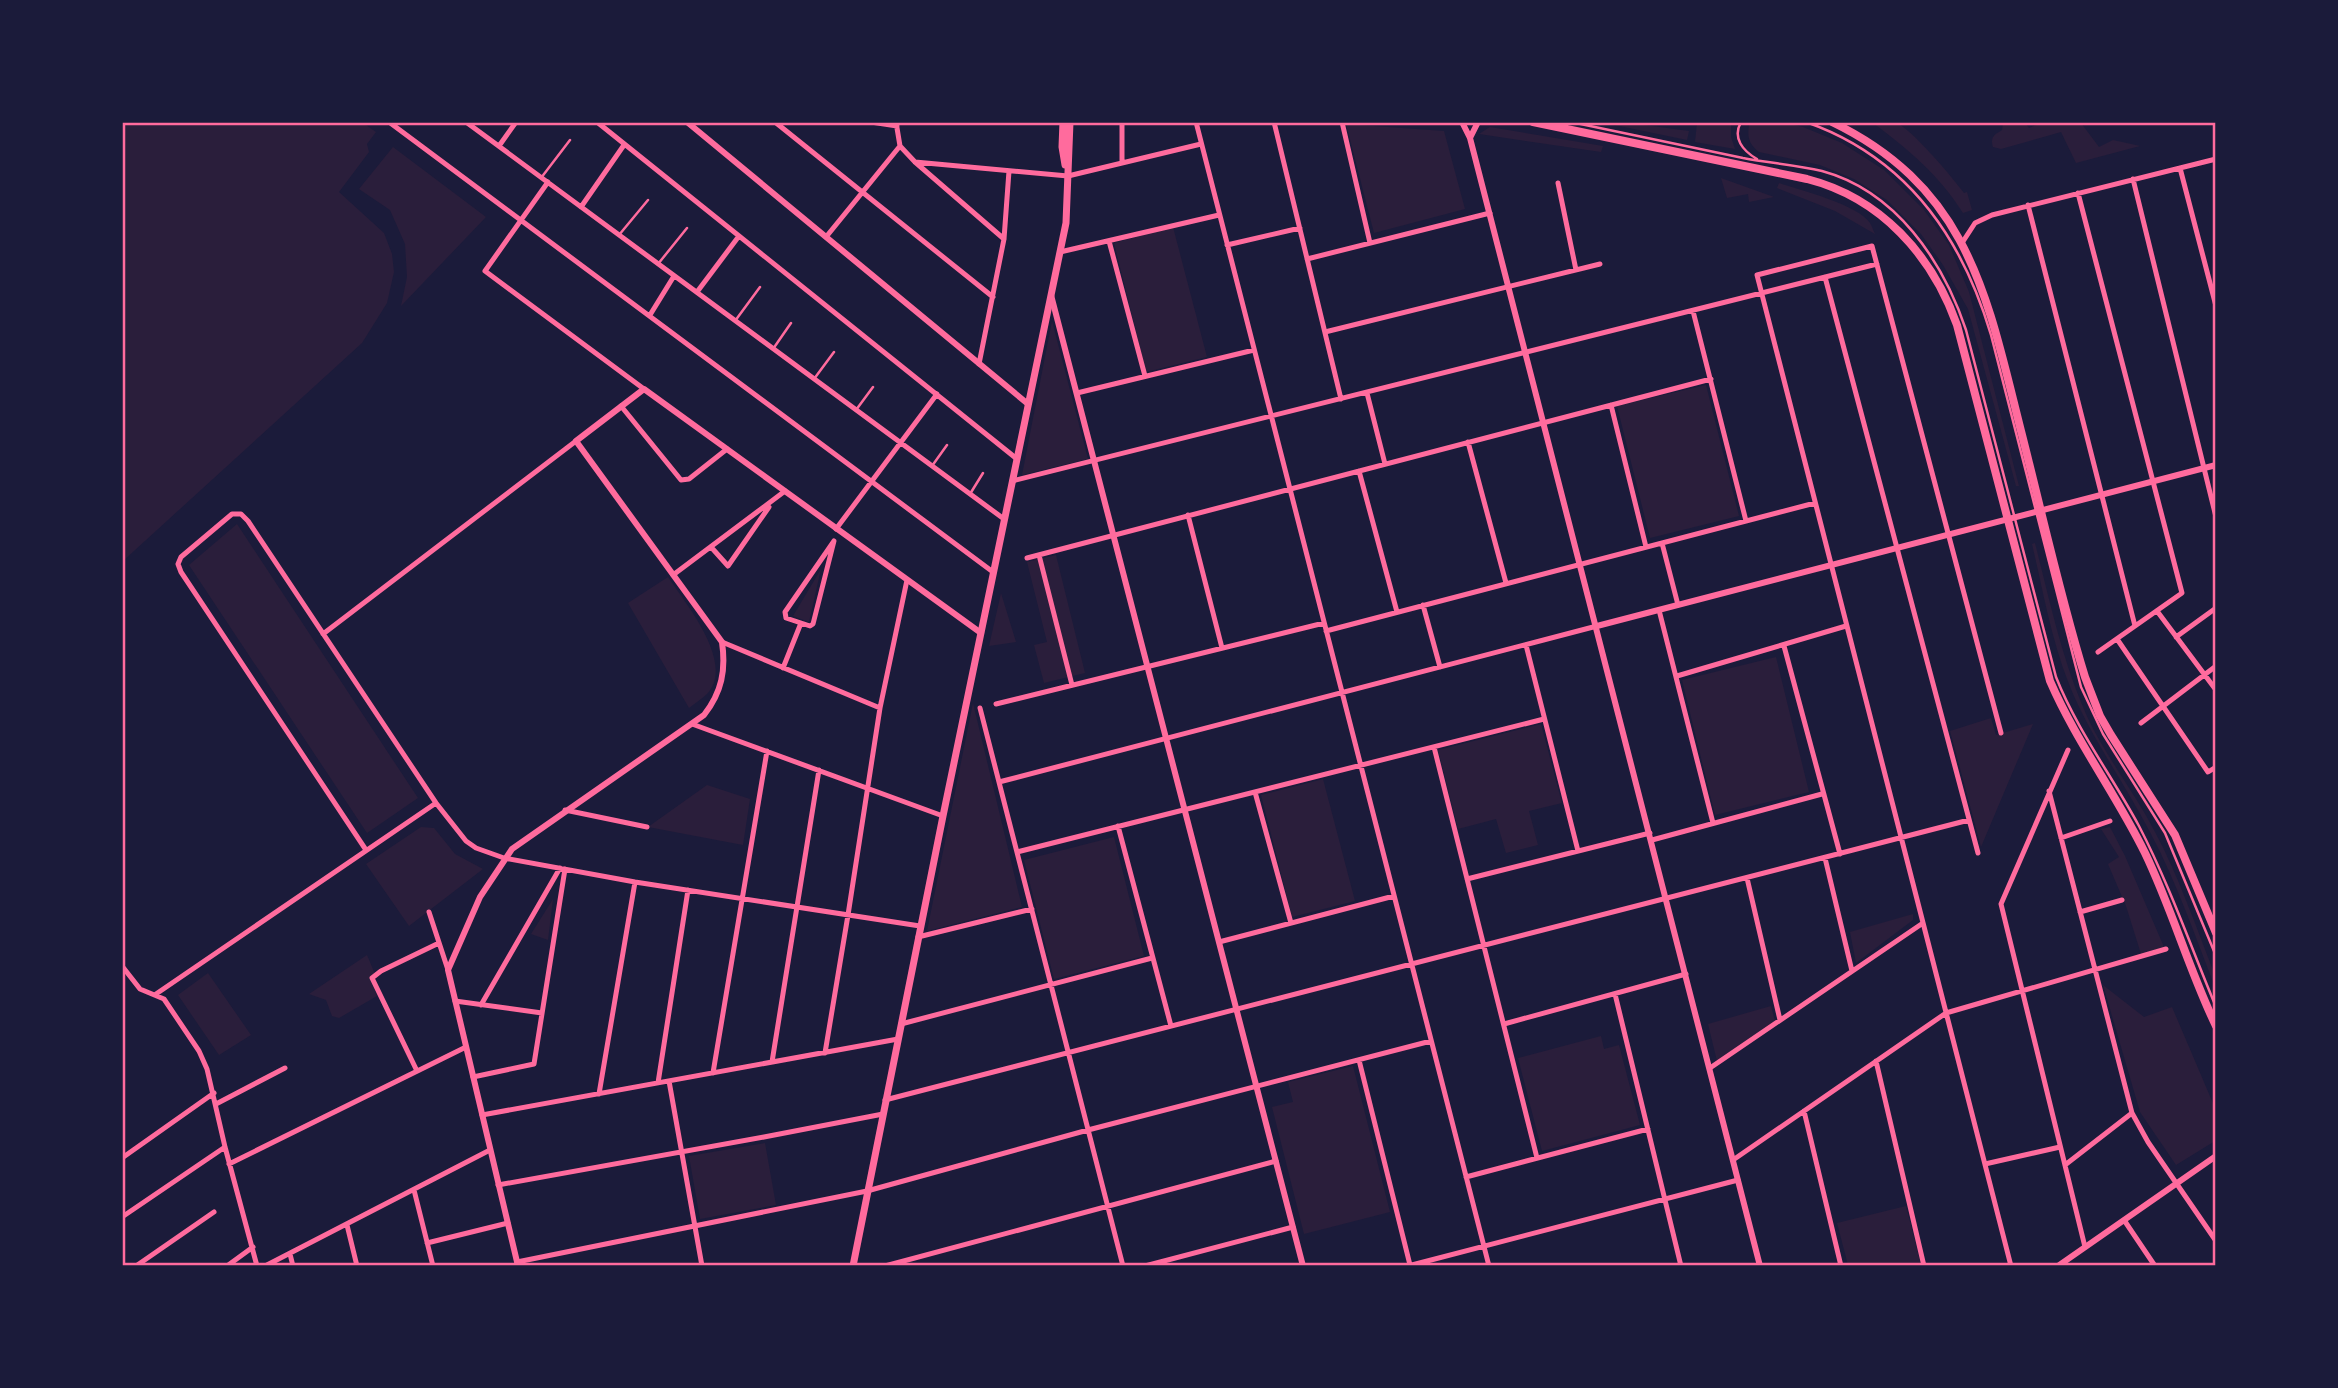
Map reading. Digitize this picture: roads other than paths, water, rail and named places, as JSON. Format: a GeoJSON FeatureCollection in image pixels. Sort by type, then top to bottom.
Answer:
{"type":"FeatureCollection","features":[{"type":"Feature","properties":{"kind":"main road"},"geometry":{"type":"LineString","coordinates":[[1063,122],[1062,147],[1068,176]]}},
{"type":"Feature","properties":{"kind":"main road"},"geometry":{"type":"LineString","coordinates":[[853,1265],[1068,210],[1070,122]]}},
{"type":"Feature","properties":{"kind":"main road"},"geometry":{"type":"LineString","coordinates":[[1533,122],[1835,187],[1886,219],[1906,237],[1932,271],[1957,325],[2011,518],[2050,681],[2075,733],[2145,853],[2216,1026]]}},
{"type":"Feature","properties":{"kind":"main road"},"geometry":{"type":"LineString","coordinates":[[1832,122],[1898,165],[1937,205],[1962,243],[1987,301],[2038,511],[2090,692],[2111,735],[2171,828],[2184,853],[2216,933]]}},
{"type":"Feature","properties":{"kind":"street"},"geometry":{"type":"LineString","coordinates":[[389,122],[993,572]]}},
{"type":"Feature","properties":{"kind":"street"},"geometry":{"type":"LineString","coordinates":[[467,122],[1004,519]]}},
{"type":"Feature","properties":{"kind":"street"},"geometry":{"type":"LineString","coordinates":[[499,146],[516,122]]}},
{"type":"Feature","properties":{"kind":"street"},"geometry":{"type":"LineString","coordinates":[[597,122],[1017,459]]}},
{"type":"Feature","properties":{"kind":"street"},"geometry":{"type":"LineString","coordinates":[[688,122],[1028,404]]}},
{"type":"Feature","properties":{"kind":"street"},"geometry":{"type":"LineString","coordinates":[[775,122],[993,298]]}},
{"type":"Feature","properties":{"kind":"street"},"geometry":{"type":"LineString","coordinates":[[871,122],[896,124],[900,146],[915,162],[1004,239]]}},
{"type":"Feature","properties":{"kind":"street"},"geometry":{"type":"LineString","coordinates":[[1122,122],[1122,163]]}},
{"type":"Feature","properties":{"kind":"street"},"geometry":{"type":"LineString","coordinates":[[1196,122],[1489,1265]]}},
{"type":"Feature","properties":{"kind":"street"},"geometry":{"type":"LineString","coordinates":[[1274,122],[1341,399]]}},
{"type":"Feature","properties":{"kind":"street"},"geometry":{"type":"LineString","coordinates":[[1342,122],[1370,243]]}},
{"type":"Feature","properties":{"kind":"street"},"geometry":{"type":"LineString","coordinates":[[1462,122],[1471,138],[1760,1265]]}},
{"type":"Feature","properties":{"kind":"street"},"geometry":{"type":"LineString","coordinates":[[1471,138],[1478,122]]}},
{"type":"Feature","properties":{"kind":"street"},"geometry":{"type":"LineString","coordinates":[[915,162],[1068,176],[1201,144]]}},
{"type":"Feature","properties":{"kind":"street"},"geometry":{"type":"LineString","coordinates":[[581,207],[624,145]]}},
{"type":"Feature","properties":{"kind":"street"},"geometry":{"type":"LineString","coordinates":[[826,237],[900,146]]}},
{"type":"Feature","properties":{"kind":"street"},"geometry":{"type":"LineString","coordinates":[[1962,243],[1971,228],[1981,219],[2216,159]]}},
{"type":"Feature","properties":{"kind":"street"},"geometry":{"type":"LineString","coordinates":[[2180,168],[2216,306]]}},
{"type":"Feature","properties":{"kind":"street"},"geometry":{"type":"LineString","coordinates":[[979,364],[1004,239],[1009,172]]}},
{"type":"Feature","properties":{"kind":"street"},"geometry":{"type":"LineString","coordinates":[[2133,179],[2216,517]]}},
{"type":"Feature","properties":{"kind":"street"},"geometry":{"type":"LineString","coordinates":[[548,182],[485,271],[981,633]]}},
{"type":"Feature","properties":{"kind":"street"},"geometry":{"type":"LineString","coordinates":[[1558,183],[1576,270]]}},
{"type":"Feature","properties":{"kind":"street"},"geometry":{"type":"LineString","coordinates":[[2078,193],[2182,593],[2098,652]]}},
{"type":"Feature","properties":{"kind":"street"},"geometry":{"type":"LineString","coordinates":[[2028,205],[2135,626]]}},
{"type":"Feature","properties":{"kind":"street"},"geometry":{"type":"LineString","coordinates":[[1307,259],[1490,213]]}},
{"type":"Feature","properties":{"kind":"street"},"geometry":{"type":"LineString","coordinates":[[1060,252],[1219,215]]}},
{"type":"Feature","properties":{"kind":"street"},"geometry":{"type":"LineString","coordinates":[[1227,245],[1300,228]]}},
{"type":"Feature","properties":{"kind":"street"},"geometry":{"type":"LineString","coordinates":[[696,292],[739,236]]}},
{"type":"Feature","properties":{"kind":"street"},"geometry":{"type":"LineString","coordinates":[[1109,241],[1145,376]]}},
{"type":"Feature","properties":{"kind":"street"},"geometry":{"type":"LineString","coordinates":[[2001,733],[1872,246],[1757,275],[2011,1265]]}},
{"type":"Feature","properties":{"kind":"street"},"geometry":{"type":"LineString","coordinates":[[1325,332],[1600,264]]}},
{"type":"Feature","properties":{"kind":"street"},"geometry":{"type":"LineString","coordinates":[[1012,481],[1877,264]]}},
{"type":"Feature","properties":{"kind":"street"},"geometry":{"type":"LineString","coordinates":[[650,315],[674,276]]}},
{"type":"Feature","properties":{"kind":"street"},"geometry":{"type":"LineString","coordinates":[[1825,277],[1978,853]]}},
{"type":"Feature","properties":{"kind":"street"},"geometry":{"type":"LineString","coordinates":[[1051,294],[1303,1265]]}},
{"type":"Feature","properties":{"kind":"street"},"geometry":{"type":"LineString","coordinates":[[1693,311],[1746,521]]}},
{"type":"Feature","properties":{"kind":"street"},"geometry":{"type":"LineString","coordinates":[[1077,393],[1254,350]]}},
{"type":"Feature","properties":{"kind":"street"},"geometry":{"type":"LineString","coordinates":[[1027,558],[1710,379]]}},
{"type":"Feature","properties":{"kind":"street"},"geometry":{"type":"LineString","coordinates":[[323,634],[644,389]]}},
{"type":"Feature","properties":{"kind":"street"},"geometry":{"type":"LineString","coordinates":[[1367,393],[1385,464]]}},
{"type":"Feature","properties":{"kind":"street"},"geometry":{"type":"LineString","coordinates":[[836,529],[937,394]]}},
{"type":"Feature","properties":{"kind":"street"},"geometry":{"type":"LineString","coordinates":[[1611,405],[1646,547]]}},
{"type":"Feature","properties":{"kind":"street"},"geometry":{"type":"LineString","coordinates":[[621,406],[681,480],[685,480],[727,449]]}},
{"type":"Feature","properties":{"kind":"street"},"geometry":{"type":"LineString","coordinates":[[449,970],[480,897],[504,858],[521,840],[704,715],[719,692],[724,675],[722,642],[576,441]]}},
{"type":"Feature","properties":{"kind":"street"},"geometry":{"type":"LineString","coordinates":[[1468,443],[1506,583]]}},
{"type":"Feature","properties":{"kind":"street"},"geometry":{"type":"LineString","coordinates":[[999,782],[2216,465]]}},
{"type":"Feature","properties":{"kind":"street"},"geometry":{"type":"LineString","coordinates":[[1359,471],[1397,612]]}},
{"type":"Feature","properties":{"kind":"street"},"geometry":{"type":"LineString","coordinates":[[673,575],[785,491]]}},
{"type":"Feature","properties":{"kind":"street"},"geometry":{"type":"LineString","coordinates":[[711,547],[728,566],[773,501]]}},
{"type":"Feature","properties":{"kind":"street"},"geometry":{"type":"LineString","coordinates":[[1326,631],[1815,503]]}},
{"type":"Feature","properties":{"kind":"street"},"geometry":{"type":"LineString","coordinates":[[366,850],[188,584],[178,564],[181,557],[232,514],[241,514],[248,521],[436,803],[466,841],[476,848],[504,858],[635,882],[920,926]]}},
{"type":"Feature","properties":{"kind":"street"},"geometry":{"type":"LineString","coordinates":[[1188,515],[1222,649]]}},
{"type":"Feature","properties":{"kind":"street"},"geometry":{"type":"LineString","coordinates":[[834,541],[813,624],[810,626],[801,623],[786,618],[785,612],[834,541]]}},
{"type":"Feature","properties":{"kind":"street"},"geometry":{"type":"LineString","coordinates":[[1662,543],[1678,605]]}},
{"type":"Feature","properties":{"kind":"street"},"geometry":{"type":"LineString","coordinates":[[1039,555],[1072,685]]}},
{"type":"Feature","properties":{"kind":"street"},"geometry":{"type":"LineString","coordinates":[[825,1053],[880,708],[907,580]]}},
{"type":"Feature","properties":{"kind":"street"},"geometry":{"type":"LineString","coordinates":[[1423,605],[1440,667]]}},
{"type":"Feature","properties":{"kind":"street"},"geometry":{"type":"LineString","coordinates":[[2176,637],[2216,608]]}},
{"type":"Feature","properties":{"kind":"street"},"geometry":{"type":"LineString","coordinates":[[1659,610],[1713,823]]}},
{"type":"Feature","properties":{"kind":"street"},"geometry":{"type":"LineString","coordinates":[[2157,611],[2216,690]]}},
{"type":"Feature","properties":{"kind":"street"},"geometry":{"type":"LineString","coordinates":[[783,668],[801,623]]}},
{"type":"Feature","properties":{"kind":"street"},"geometry":{"type":"LineString","coordinates":[[996,704],[1324,623]]}},
{"type":"Feature","properties":{"kind":"street"},"geometry":{"type":"LineString","coordinates":[[1677,676],[1846,626]]}},
{"type":"Feature","properties":{"kind":"street"},"geometry":{"type":"LineString","coordinates":[[2116,639],[2213,770]]}},
{"type":"Feature","properties":{"kind":"street"},"geometry":{"type":"LineString","coordinates":[[722,642],[880,708]]}},
{"type":"Feature","properties":{"kind":"street"},"geometry":{"type":"LineString","coordinates":[[1526,645],[1577,851]]}},
{"type":"Feature","properties":{"kind":"street"},"geometry":{"type":"LineString","coordinates":[[1784,646],[1840,854]]}},
{"type":"Feature","properties":{"kind":"street"},"geometry":{"type":"LineString","coordinates":[[2141,723],[2216,666]]}},
{"type":"Feature","properties":{"kind":"street"},"geometry":{"type":"LineString","coordinates":[[980,708],[1123,1265]]}},
{"type":"Feature","properties":{"kind":"street"},"geometry":{"type":"LineString","coordinates":[[1017,852],[1544,719]]}},
{"type":"Feature","properties":{"kind":"street"},"geometry":{"type":"LineString","coordinates":[[692,724],[943,816]]}},
{"type":"Feature","properties":{"kind":"street"},"geometry":{"type":"LineString","coordinates":[[1434,747],[1537,1158]]}},
{"type":"Feature","properties":{"kind":"street"},"geometry":{"type":"LineString","coordinates":[[2068,750],[2001,904],[2085,1247]]}},
{"type":"Feature","properties":{"kind":"street"},"geometry":{"type":"LineString","coordinates":[[713,1073],[767,751]]}},
{"type":"Feature","properties":{"kind":"street"},"geometry":{"type":"LineString","coordinates":[[772,1062],[819,770]]}},
{"type":"Feature","properties":{"kind":"street"},"geometry":{"type":"LineString","coordinates":[[2049,791],[2132,1113],[2148,1142],[2216,1241]]}},
{"type":"Feature","properties":{"kind":"street"},"geometry":{"type":"LineString","coordinates":[[1255,792],[1291,923]]}},
{"type":"Feature","properties":{"kind":"street"},"geometry":{"type":"LineString","coordinates":[[1467,879],[1577,851],[1713,823],[1822,794]]}},
{"type":"Feature","properties":{"kind":"street"},"geometry":{"type":"LineString","coordinates":[[156,994],[436,803]]}},
{"type":"Feature","properties":{"kind":"street"},"geometry":{"type":"LineString","coordinates":[[565,810],[648,827]]}},
{"type":"Feature","properties":{"kind":"street"},"geometry":{"type":"LineString","coordinates":[[886,1100],[1969,820]]}},
{"type":"Feature","properties":{"kind":"street"},"geometry":{"type":"LineString","coordinates":[[2062,838],[2110,821]]}},
{"type":"Feature","properties":{"kind":"street"},"geometry":{"type":"LineString","coordinates":[[1118,826],[1171,1026]]}},
{"type":"Feature","properties":{"kind":"street"},"geometry":{"type":"LineString","coordinates":[[1825,858],[1852,971]]}},
{"type":"Feature","properties":{"kind":"street"},"geometry":{"type":"LineString","coordinates":[[481,1004],[563,869]]}},
{"type":"Feature","properties":{"kind":"street"},"geometry":{"type":"LineString","coordinates":[[473,1077],[534,1064],[563,869]]}},
{"type":"Feature","properties":{"kind":"street"},"geometry":{"type":"LineString","coordinates":[[1747,878],[1780,1020]]}},
{"type":"Feature","properties":{"kind":"street"},"geometry":{"type":"LineString","coordinates":[[599,1094],[635,882]]}},
{"type":"Feature","properties":{"kind":"street"},"geometry":{"type":"LineString","coordinates":[[658,1083],[688,890]]}},
{"type":"Feature","properties":{"kind":"street"},"geometry":{"type":"LineString","coordinates":[[1219,942],[1394,895]]}},
{"type":"Feature","properties":{"kind":"street"},"geometry":{"type":"LineString","coordinates":[[2080,912],[2123,900]]}},
{"type":"Feature","properties":{"kind":"street"},"geometry":{"type":"LineString","coordinates":[[918,937],[1032,909]]}},
{"type":"Feature","properties":{"kind":"street"},"geometry":{"type":"LineString","coordinates":[[429,912],[449,970],[518,1264],[867,1191],[1088,1130],[1432,1041]]}},
{"type":"Feature","properties":{"kind":"street"},"geometry":{"type":"LineString","coordinates":[[1710,1068],[1923,923]]}},
{"type":"Feature","properties":{"kind":"street"},"geometry":{"type":"LineString","coordinates":[[417,1071],[372,983],[374,976],[439,943]]}},
{"type":"Feature","properties":{"kind":"street"},"geometry":{"type":"LineString","coordinates":[[1733,1160],[1946,1013],[2166,949]]}},
{"type":"Feature","properties":{"kind":"street"},"geometry":{"type":"LineString","coordinates":[[901,1024],[1152,958]]}},
{"type":"Feature","properties":{"kind":"street"},"geometry":{"type":"LineString","coordinates":[[122,966],[139,989],[163,999],[200,1051],[214,1093],[229,1164],[257,1265]]}},
{"type":"Feature","properties":{"kind":"street"},"geometry":{"type":"LineString","coordinates":[[1504,1024],[1686,974]]}},
{"type":"Feature","properties":{"kind":"street"},"geometry":{"type":"LineString","coordinates":[[1615,993],[1681,1265]]}},
{"type":"Feature","properties":{"kind":"street"},"geometry":{"type":"LineString","coordinates":[[455,1001],[542,1013]]}},
{"type":"Feature","properties":{"kind":"street"},"geometry":{"type":"LineString","coordinates":[[482,1115],[898,1039]]}},
{"type":"Feature","properties":{"kind":"street"},"geometry":{"type":"LineString","coordinates":[[229,1164],[466,1047]]}},
{"type":"Feature","properties":{"kind":"street"},"geometry":{"type":"LineString","coordinates":[[1359,1060],[1409,1265],[1738,1180]]}},
{"type":"Feature","properties":{"kind":"street"},"geometry":{"type":"LineString","coordinates":[[1876,1061],[1924,1265]]}},
{"type":"Feature","properties":{"kind":"street"},"geometry":{"type":"LineString","coordinates":[[216,1104],[285,1068]]}},
{"type":"Feature","properties":{"kind":"street"},"geometry":{"type":"LineString","coordinates":[[669,1081],[702,1265]]}},
{"type":"Feature","properties":{"kind":"street"},"geometry":{"type":"LineString","coordinates":[[122,1158],[214,1093]]}},
{"type":"Feature","properties":{"kind":"street"},"geometry":{"type":"LineString","coordinates":[[1804,1111],[1841,1265]]}},
{"type":"Feature","properties":{"kind":"street"},"geometry":{"type":"LineString","coordinates":[[2065,1165],[2132,1113]]}},
{"type":"Feature","properties":{"kind":"street"},"geometry":{"type":"LineString","coordinates":[[498,1185],[883,1114]]}},
{"type":"Feature","properties":{"kind":"street"},"geometry":{"type":"LineString","coordinates":[[1466,1177],[1648,1129]]}},
{"type":"Feature","properties":{"kind":"street"},"geometry":{"type":"LineString","coordinates":[[122,1217],[225,1147]]}},
{"type":"Feature","properties":{"kind":"street"},"geometry":{"type":"LineString","coordinates":[[1985,1164],[2060,1147]]}},
{"type":"Feature","properties":{"kind":"street"},"geometry":{"type":"LineString","coordinates":[[265,1265],[490,1150]]}},
{"type":"Feature","properties":{"kind":"street"},"geometry":{"type":"LineString","coordinates":[[2058,1265],[2216,1156]]}},
{"type":"Feature","properties":{"kind":"street"},"geometry":{"type":"LineString","coordinates":[[885,1265],[1276,1161]]}},
{"type":"Feature","properties":{"kind":"street"},"geometry":{"type":"LineString","coordinates":[[414,1190],[433,1265]]}},
{"type":"Feature","properties":{"kind":"street"},"geometry":{"type":"LineString","coordinates":[[136,1265],[214,1212]]}},
{"type":"Feature","properties":{"kind":"street"},"geometry":{"type":"LineString","coordinates":[[2124,1220],[2155,1265]]}},
{"type":"Feature","properties":{"kind":"street"},"geometry":{"type":"LineString","coordinates":[[427,1243],[508,1223]]}},
{"type":"Feature","properties":{"kind":"street"},"geometry":{"type":"LineString","coordinates":[[347,1225],[357,1265]]}},
{"type":"Feature","properties":{"kind":"street"},"geometry":{"type":"LineString","coordinates":[[1145,1265],[1293,1227]]}},
{"type":"Feature","properties":{"kind":"street"},"geometry":{"type":"LineString","coordinates":[[227,1265],[253,1247]]}},
{"type":"Feature","properties":{"kind":"street"},"geometry":{"type":"LineString","coordinates":[[290,1254],[293,1265]]}},
{"type":"Feature","properties":{"kind":"lane"},"geometry":{"type":"LineString","coordinates":[[1571,122],[1824,172],[1856,185],[1893,212],[1935,260],[1958,305],[1966,330],[2011,518],[2061,689],[2078,724],[2152,853],[2216,1007]]}},
{"type":"Feature","properties":{"kind":"lane"},"geometry":{"type":"LineString","coordinates":[[1741,122],[1738,134],[1742,147],[1760,161]]}},
{"type":"Feature","properties":{"kind":"lane"},"geometry":{"type":"LineString","coordinates":[[1806,122],[1841,136],[1885,166],[1924,203],[1954,244],[1975,286],[2038,511],[2074,668],[2085,698],[2109,745],[2165,833],[2216,956]]}},
{"type":"Feature","properties":{"kind":"lane"},"geometry":{"type":"LineString","coordinates":[[541,178],[570,140]]}},
{"type":"Feature","properties":{"kind":"lane"},"geometry":{"type":"LineString","coordinates":[[619,235],[648,200]]}},
{"type":"Feature","properties":{"kind":"lane"},"geometry":{"type":"LineString","coordinates":[[658,264],[687,228]]}},
{"type":"Feature","properties":{"kind":"lane"},"geometry":{"type":"LineString","coordinates":[[735,321],[760,287]]}},
{"type":"Feature","properties":{"kind":"lane"},"geometry":{"type":"LineString","coordinates":[[773,349],[791,323]]}},
{"type":"Feature","properties":{"kind":"lane"},"geometry":{"type":"LineString","coordinates":[[814,379],[834,352]]}},
{"type":"Feature","properties":{"kind":"lane"},"geometry":{"type":"LineString","coordinates":[[856,410],[873,387]]}},
{"type":"Feature","properties":{"kind":"lane"},"geometry":{"type":"LineString","coordinates":[[932,466],[947,445]]}},
{"type":"Feature","properties":{"kind":"lane"},"geometry":{"type":"LineString","coordinates":[[970,494],[983,473]]}}]}
